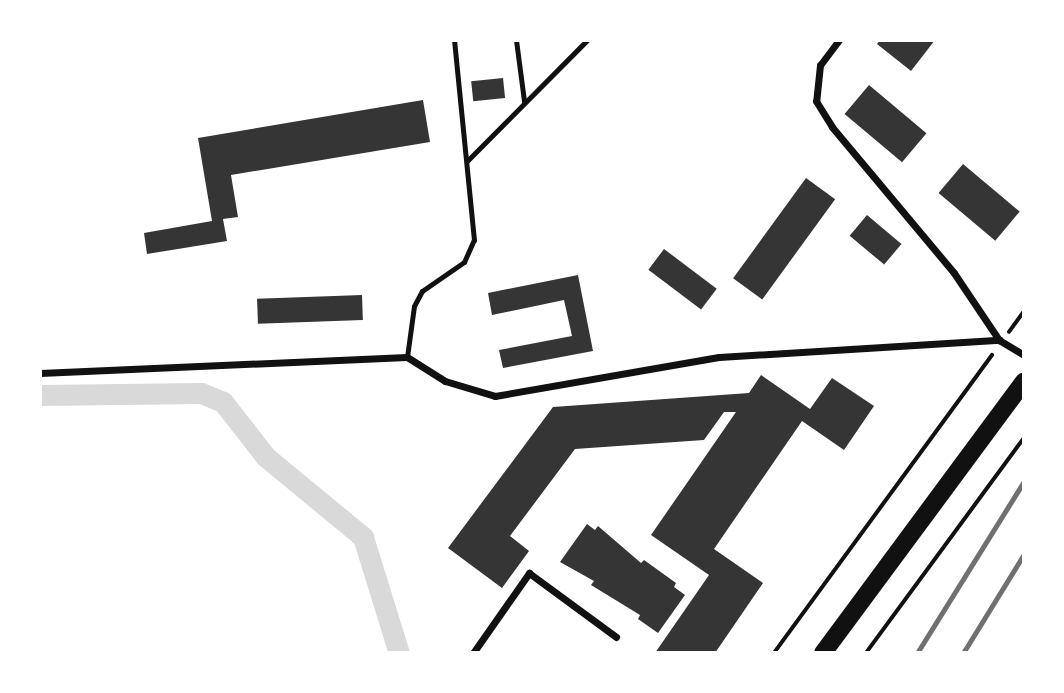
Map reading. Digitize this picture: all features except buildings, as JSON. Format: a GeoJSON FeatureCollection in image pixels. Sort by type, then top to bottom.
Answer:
{"type":"FeatureCollection","features":[{"type":"Feature","properties":{"kind":"main road"},"geometry":{"type":"LineString","coordinates":[[823,653],[1024,381]]}},
{"type":"Feature","properties":{"kind":"street"},"geometry":{"type":"LineString","coordinates":[[839,40],[820,65],[816,101],[832,127],[954,273],[1000,341],[1024,355]]}},
{"type":"Feature","properties":{"kind":"street"},"geometry":{"type":"LineString","coordinates":[[40,373],[407,357],[446,381],[495,396],[719,357],[1000,341]]}},
{"type":"Feature","properties":{"kind":"street"},"geometry":{"type":"LineString","coordinates":[[473,653],[529,573],[616,637]]}},
{"type":"Feature","properties":{"kind":"lane"},"geometry":{"type":"LineString","coordinates":[[407,357],[414,306],[422,291],[464,262],[474,240],[454,40]]}},
{"type":"Feature","properties":{"kind":"lane"},"geometry":{"type":"LineString","coordinates":[[516,40],[524,102]]}},
{"type":"Feature","properties":{"kind":"lane"},"geometry":{"type":"LineString","coordinates":[[467,162],[587,40]]}},
{"type":"Feature","properties":{"kind":"path"},"geometry":{"type":"LineString","coordinates":[[774,653],[1024,311]]}},
{"type":"Feature","properties":{"kind":"path"},"geometry":{"type":"LineString","coordinates":[[866,653],[1024,438]]}},
{"type":"Feature","properties":{"kind":"waterway"},"geometry":{"type":"LineString","coordinates":[[40,395],[201,393],[223,402],[266,457],[363,537],[399,653]]}},
{"type":"Feature","properties":{"kind":"railway"},"geometry":{"type":"LineString","coordinates":[[917,653],[1024,481]]}},
{"type":"Feature","properties":{"kind":"railway"},"geometry":{"type":"LineString","coordinates":[[963,653],[1024,554]]}}]}
